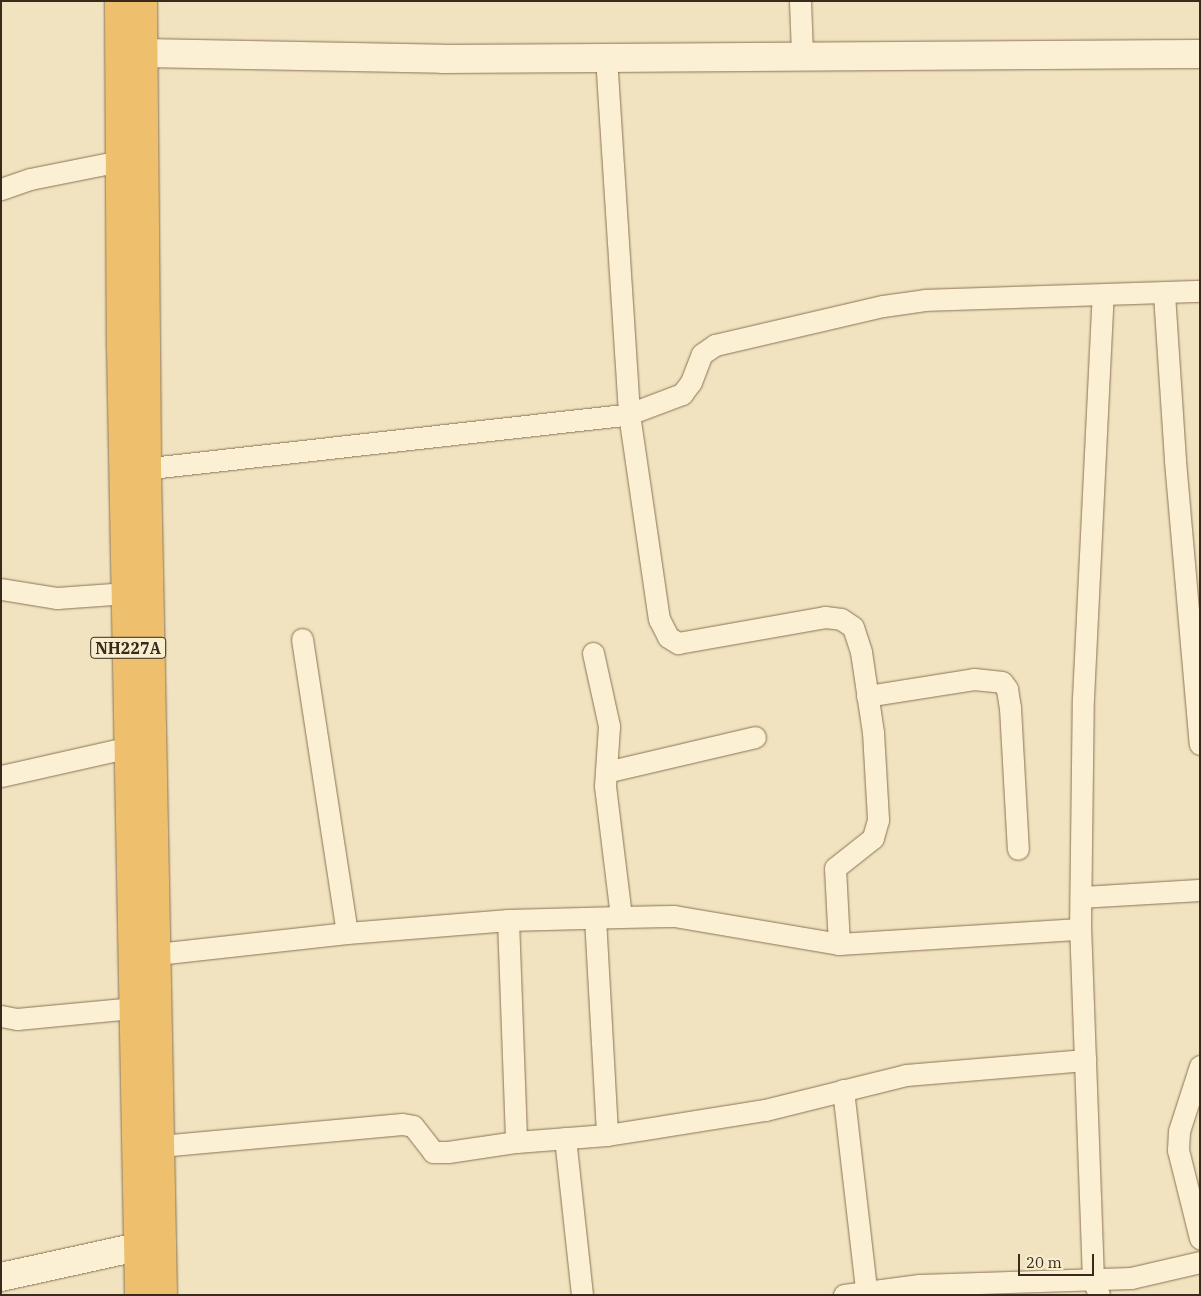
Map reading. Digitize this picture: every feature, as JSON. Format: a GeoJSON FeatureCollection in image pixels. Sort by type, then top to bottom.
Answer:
{"type":"FeatureCollection","features":[{"type":"Feature","properties":{"kind":"highway","name":"NH227A"},"geometry":{"type":"LineString","coordinates":[[119,1],[120,161],[157,954],[160,1146],[149,1244],[139,1295]]}},
{"type":"Feature","properties":{"kind":"highway","name":"NH227A"},"geometry":{"type":"LineString","coordinates":[[143,1],[144,52],[135,470],[126,593],[134,1008],[149,1244],[164,1295]]}},
{"type":"Feature","properties":{"kind":"main road"},"geometry":{"type":"LineString","coordinates":[[144,52],[443,59],[802,54],[1200,54]]}},
{"type":"Feature","properties":{"kind":"main road"},"geometry":{"type":"LineString","coordinates":[[1,1277],[149,1244]]}},
{"type":"Feature","properties":{"kind":"street"},"geometry":{"type":"LineString","coordinates":[[800,1],[802,54]]}},
{"type":"Feature","properties":{"kind":"street"},"geometry":{"type":"LineString","coordinates":[[606,56],[629,414],[659,619],[668,637],[678,643],[694,642],[825,617],[841,619],[853,627],[861,652],[867,696],[878,820],[873,838],[835,868],[838,944]]}},
{"type":"Feature","properties":{"kind":"street"},"geometry":{"type":"LineString","coordinates":[[1,190],[30,179],[120,161]]}},
{"type":"Feature","properties":{"kind":"street"},"geometry":{"type":"LineString","coordinates":[[135,470],[629,414],[682,394],[691,382],[702,354],[730,340],[925,300],[1103,296],[1200,291]]}},
{"type":"Feature","properties":{"kind":"street"},"geometry":{"type":"LineString","coordinates":[[1164,294],[1175,461],[1195,632],[1200,744]]}},
{"type":"Feature","properties":{"kind":"street"},"geometry":{"type":"LineString","coordinates":[[1096,1287],[1080,929],[1083,698],[1103,296]]}},
{"type":"Feature","properties":{"kind":"street"},"geometry":{"type":"LineString","coordinates":[[1,589],[57,598],[126,593]]}},
{"type":"Feature","properties":{"kind":"street"},"geometry":{"type":"LineString","coordinates":[[302,638],[347,933]]}},
{"type":"Feature","properties":{"kind":"street"},"geometry":{"type":"LineString","coordinates":[[593,653],[608,726],[605,786],[621,917]]}},
{"type":"Feature","properties":{"kind":"street"},"geometry":{"type":"LineString","coordinates":[[867,696],[974,679],[1002,682],[1007,689],[1010,708],[1018,849]]}},
{"type":"Feature","properties":{"kind":"street"},"geometry":{"type":"LineString","coordinates":[[606,772],[755,737]]}},
{"type":"Feature","properties":{"kind":"street"},"geometry":{"type":"LineString","coordinates":[[1,776],[130,747]]}},
{"type":"Feature","properties":{"kind":"street"},"geometry":{"type":"LineString","coordinates":[[1081,897],[1200,890]]}},
{"type":"Feature","properties":{"kind":"street"},"geometry":{"type":"LineString","coordinates":[[157,954],[347,933],[508,920],[674,916],[838,944],[1080,929]]}},
{"type":"Feature","properties":{"kind":"street"},"geometry":{"type":"LineString","coordinates":[[595,918],[607,1135]]}},
{"type":"Feature","properties":{"kind":"street"},"geometry":{"type":"LineString","coordinates":[[508,920],[516,1142]]}},
{"type":"Feature","properties":{"kind":"street"},"geometry":{"type":"LineString","coordinates":[[1,1016],[17,1019],[134,1008]]}},
{"type":"Feature","properties":{"kind":"street"},"geometry":{"type":"LineString","coordinates":[[160,1146],[402,1124],[413,1126],[433,1152],[516,1142],[607,1135],[765,1110],[906,1075],[1085,1060]]}},
{"type":"Feature","properties":{"kind":"street"},"geometry":{"type":"LineString","coordinates":[[1200,1066],[1179,1131],[1178,1140],[1200,1238]]}},
{"type":"Feature","properties":{"kind":"street"},"geometry":{"type":"LineString","coordinates":[[843,1090],[866,1290]]}},
{"type":"Feature","properties":{"kind":"street"},"geometry":{"type":"LineString","coordinates":[[565,1138],[582,1295]]}},
{"type":"Feature","properties":{"kind":"street"},"geometry":{"type":"LineString","coordinates":[[844,1295],[866,1290],[1096,1287],[1200,1262]]}}]}
